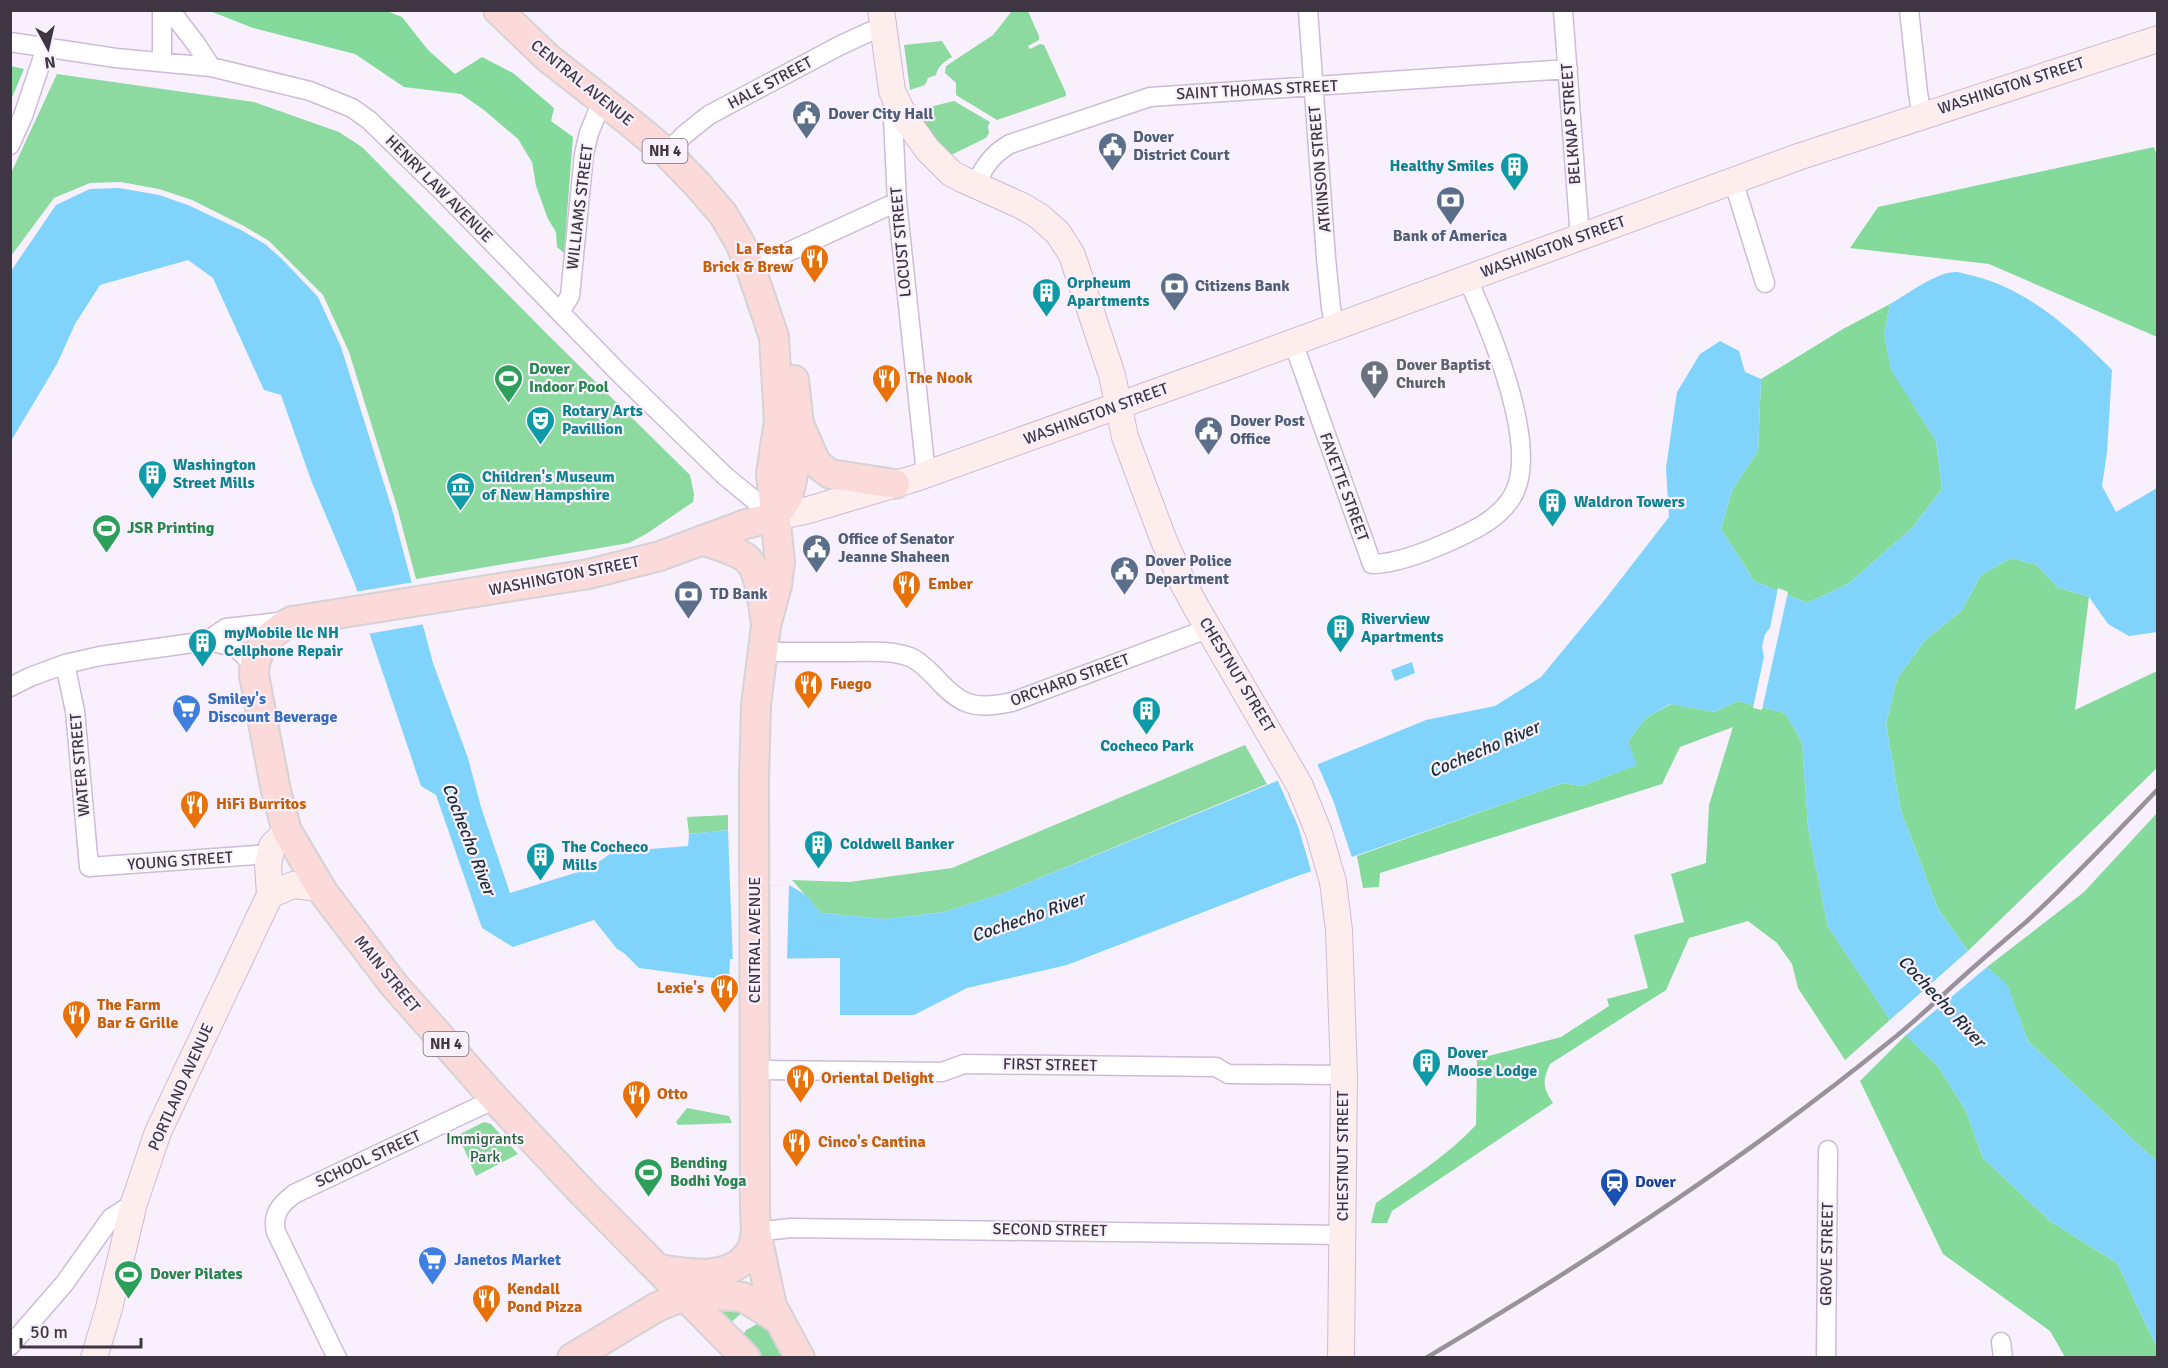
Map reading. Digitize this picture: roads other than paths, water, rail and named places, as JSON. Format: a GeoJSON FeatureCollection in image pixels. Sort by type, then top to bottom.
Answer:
{"type":"FeatureCollection","features":[{"type":"Feature","properties":{"kind":"main road","name":"CENTRAL AVENUE"},"geometry":{"type":"LineString","coordinates":[[498,10],[548,58],[667,153],[723,214],[740,243],[774,338],[784,354],[794,380],[799,424],[792,480],[788,497],[774,517]]}},
{"type":"Feature","properties":{"kind":"main road","name":"CENTRAL AVENUE"},"geometry":{"type":"LineString","coordinates":[[774,338],[778,405],[777,437],[771,474],[780,562],[764,639],[756,705],[755,737],[756,1232],[772,1306],[768,1312],[800,1358]]}},
{"type":"Feature","properties":{"kind":"main road"},"geometry":{"type":"LineString","coordinates":[[799,424],[812,455],[823,469],[840,476],[895,484]]}},
{"type":"Feature","properties":{"kind":"main road","name":"WASHINGTON STREET"},"geometry":{"type":"LineString","coordinates":[[291,621],[589,574],[660,556],[746,524],[774,517]]}},
{"type":"Feature","properties":{"kind":"main road"},"geometry":{"type":"LineString","coordinates":[[702,540],[745,557],[758,580],[763,598],[764,639]]}},
{"type":"Feature","properties":{"kind":"main road"},"geometry":{"type":"LineString","coordinates":[[254,665],[263,644],[279,627],[291,621]]}},
{"type":"Feature","properties":{"kind":"main road","name":"MAIN STREET"},"geometry":{"type":"LineString","coordinates":[[254,665],[272,776],[287,831],[320,888],[394,985],[495,1099],[738,1349]]}},
{"type":"Feature","properties":{"kind":"main road"},"geometry":{"type":"LineString","coordinates":[[659,1269],[694,1274],[723,1271],[738,1263],[750,1251],[756,1232]]}},
{"type":"Feature","properties":{"kind":"main road"},"geometry":{"type":"LineString","coordinates":[[572,1358],[657,1307],[686,1295],[743,1297],[768,1312]]}},
{"type":"Feature","properties":{"kind":"main road"},"geometry":{"type":"LineString","coordinates":[[738,1349],[733,1327],[768,1312]]}},
{"type":"Feature","properties":{"kind":"street"},"geometry":{"type":"LineString","coordinates":[[162,10],[162,62]]}},
{"type":"Feature","properties":{"kind":"street"},"geometry":{"type":"LineString","coordinates":[[170,10],[211,67]]}},
{"type":"Feature","properties":{"kind":"street","name":"ATKINSON STREET"},"geometry":{"type":"LineString","coordinates":[[1308,10],[1331,308],[1335,327]]}},
{"type":"Feature","properties":{"kind":"street","name":"BELKNAP STREET"},"geometry":{"type":"LineString","coordinates":[[1563,10],[1580,238]]}},
{"type":"Feature","properties":{"kind":"street"},"geometry":{"type":"LineString","coordinates":[[1910,10],[1922,116]]}},
{"type":"Feature","properties":{"kind":"street","name":"LOCUST STREET"},"geometry":{"type":"LineString","coordinates":[[882,20],[892,91],[897,202],[926,474]]}},
{"type":"Feature","properties":{"kind":"street","name":"HALE STREET"},"geometry":{"type":"LineString","coordinates":[[667,153],[684,135],[709,115],[869,32],[882,20]]}},
{"type":"Feature","properties":{"kind":"street","name":"WASHINGTON STREET"},"geometry":{"type":"LineString","coordinates":[[774,517],[805,511],[926,474],[1119,406],[1733,180],[2157,39]]}},
{"type":"Feature","properties":{"kind":"street","name":"HENRY LAW AVENUE"},"geometry":{"type":"LineString","coordinates":[[10,42],[116,58],[211,67],[301,89],[352,108],[375,126],[443,192],[620,374],[725,477],[774,517]]}},
{"type":"Feature","properties":{"kind":"street"},"geometry":{"type":"LineString","coordinates":[[10,144],[23,116],[46,48]]}},
{"type":"Feature","properties":{"kind":"street","name":"SAINT THOMAS STREET"},"geometry":{"type":"LineString","coordinates":[[975,185],[989,160],[1010,144],[1139,100],[1160,96],[1568,69]]}},
{"type":"Feature","properties":{"kind":"street","name":"CHESTNUT STREET"},"geometry":{"type":"LineString","coordinates":[[892,91],[905,118],[927,149],[951,173],[1039,216],[1066,244],[1075,261],[1112,375],[1125,437],[1161,533],[1183,583],[1293,771],[1310,809],[1333,882],[1339,930],[1344,1075],[1341,1358]]}},
{"type":"Feature","properties":{"kind":"street","name":"WILLIAMS STREET"},"geometry":{"type":"LineString","coordinates":[[560,312],[570,296],[584,154],[589,133],[602,101]]}},
{"type":"Feature","properties":{"kind":"street"},"geometry":{"type":"LineString","coordinates":[[1733,180],[1765,283]]}},
{"type":"Feature","properties":{"kind":"street"},"geometry":{"type":"LineString","coordinates":[[751,269],[897,202]]}},
{"type":"Feature","properties":{"kind":"street","name":"FAYETTE STREET"},"geometry":{"type":"LineString","coordinates":[[1293,342],[1372,564],[1381,564],[1428,551],[1484,525],[1499,514],[1513,496],[1518,484],[1522,455],[1518,423],[1483,313],[1467,278]]}},
{"type":"Feature","properties":{"kind":"street","name":"WASHINGTON STREET"},"geometry":{"type":"LineString","coordinates":[[10,687],[65,664],[135,650],[207,641],[226,628],[291,621]]}},
{"type":"Feature","properties":{"kind":"street","name":"ORCHARD STREET"},"geometry":{"type":"LineString","coordinates":[[764,639],[911,657],[930,672],[951,695],[979,706],[994,706],[1028,696],[1210,628]]}},
{"type":"Feature","properties":{"kind":"street"},"geometry":{"type":"LineString","coordinates":[[207,641],[235,647],[254,665]]}},
{"type":"Feature","properties":{"kind":"street","name":"WATER STREET"},"geometry":{"type":"LineString","coordinates":[[65,664],[75,711],[89,867]]}},
{"type":"Feature","properties":{"kind":"street"},"geometry":{"type":"LineString","coordinates":[[270,854],[272,846],[287,831]]}},
{"type":"Feature","properties":{"kind":"street","name":"YOUNG STREET"},"geometry":{"type":"LineString","coordinates":[[89,867],[270,854]]}},
{"type":"Feature","properties":{"kind":"street","name":"PORTLAND AVENUE"},"geometry":{"type":"LineString","coordinates":[[94,1358],[109,1308],[134,1203],[158,1132],[270,895],[268,864],[270,854]]}},
{"type":"Feature","properties":{"kind":"street"},"geometry":{"type":"LineString","coordinates":[[270,895],[293,885],[320,888]]}},
{"type":"Feature","properties":{"kind":"street","name":"FIRST STREET"},"geometry":{"type":"LineString","coordinates":[[755,1070],[942,1071],[964,1064],[1216,1068],[1228,1074],[1344,1075]]}},
{"type":"Feature","properties":{"kind":"street","name":"SCHOOL STREET"},"geometry":{"type":"LineString","coordinates":[[337,1358],[276,1232],[274,1219],[278,1209],[294,1194],[495,1099]]}},
{"type":"Feature","properties":{"kind":"street","name":"GROVE STREET"},"geometry":{"type":"LineString","coordinates":[[1826,1358],[1828,1150]]}},
{"type":"Feature","properties":{"kind":"street"},"geometry":{"type":"LineString","coordinates":[[10,1346],[64,1284],[111,1218],[134,1203]]}},
{"type":"Feature","properties":{"kind":"street","name":"SECOND STREET"},"geometry":{"type":"LineString","coordinates":[[756,1232],[803,1228],[1343,1234]]}},
{"type":"Feature","properties":{"kind":"water","name":"Cochecho River"},"geometry":{"type":"Polygon","coordinates":[[[119,188],[159,195],[188,205],[241,230],[265,244],[318,297],[341,347],[392,509],[433,663],[468,758],[481,807],[510,893],[588,869],[613,852],[688,846],[689,834],[728,830],[730,886],[789,885],[806,895],[821,913],[885,919],[944,912],[1001,894],[1426,720],[1495,706],[1541,677],[1669,517],[1666,468],[1677,392],[1700,354],[1720,341],[1739,351],[1745,372],[1761,379],[1758,451],[1732,490],[1721,529],[1754,581],[1807,603],[1848,584],[1912,528],[1942,489],[1936,441],[1891,370],[1884,334],[1890,304],[1931,279],[1956,272],[1994,282],[2032,301],[2066,326],[2112,370],[2107,452],[2102,486],[2116,512],[2157,488],[2157,632],[2129,636],[2108,624],[2089,597],[2057,587],[2037,565],[2011,558],[1981,575],[1962,610],[1924,641],[1897,679],[1886,724],[1901,811],[1938,909],[1968,951],[2007,984],[2028,1041],[2157,1162],[2157,1348],[2117,1263],[2050,1221],[1983,1158],[1966,1111],[1937,1065],[1890,1020],[1828,927],[1808,827],[1802,742],[1785,713],[1737,701],[1715,712],[1670,704],[1646,718],[1628,741],[1637,765],[1582,786],[1563,783],[1289,879],[1067,965],[967,988],[914,1015],[840,1015],[840,958],[730,959],[729,980],[639,968],[617,949],[594,920],[513,947],[482,928],[436,795],[421,786],[356,587],[311,480],[281,395],[264,390],[213,278],[188,260],[100,285],[75,324],[57,364],[11,441],[11,271],[56,205],[90,189],[119,188]]]}},
{"type":"Feature","properties":{"kind":"water"},"geometry":{"type":"Polygon","coordinates":[[[1412,662],[1415,673],[1395,681],[1391,670],[1412,662]]]}},
{"type":"Feature","properties":{"kind":"railway"},"geometry":{"type":"LineString","coordinates":[[1426,1358],[1663,1209],[1834,1086],[1909,1026],[2026,922],[2158,789]]}},
{"type":"Feature","properties":{"kind":"place","name":"Dover City Hall"},"geometry":{"type":"Point","coordinates":[807,140]}},
{"type":"Feature","properties":{"kind":"place","name":"Dover District Court"},"geometry":{"type":"Point","coordinates":[1112,172]}},
{"type":"Feature","properties":{"kind":"place","name":"Healthy Smiles"},"geometry":{"type":"Point","coordinates":[1515,192]}},
{"type":"Feature","properties":{"kind":"place","name":"Bank of America"},"geometry":{"type":"Point","coordinates":[1450,226]}},
{"type":"Feature","properties":{"kind":"place","name":"La Festa Brick & Brew"},"geometry":{"type":"Point","coordinates":[814,284]}},
{"type":"Feature","properties":{"kind":"place","name":"Citizens Bank"},"geometry":{"type":"Point","coordinates":[1174,312]}},
{"type":"Feature","properties":{"kind":"place","name":"Orpheum Apartments"},"geometry":{"type":"Point","coordinates":[1046,318]}},
{"type":"Feature","properties":{"kind":"place","name":"Dover Baptist Church"},"geometry":{"type":"Point","coordinates":[1375,400]}},
{"type":"Feature","properties":{"kind":"place","name":"Dover Indoor Pool"},"geometry":{"type":"Point","coordinates":[508,404]}},
{"type":"Feature","properties":{"kind":"place","name":"The Nook"},"geometry":{"type":"Point","coordinates":[887,404]}},
{"type":"Feature","properties":{"kind":"place","name":"Rotary Arts Pavillion"},"geometry":{"type":"Point","coordinates":[541,446]}},
{"type":"Feature","properties":{"kind":"place","name":"Dover Post Office"},"geometry":{"type":"Point","coordinates":[1209,456]}},
{"type":"Feature","properties":{"kind":"place","name":"Washington Street Mills"},"geometry":{"type":"Point","coordinates":[152,500]}},
{"type":"Feature","properties":{"kind":"place","name":"Children's Museum of New Hampshire"},"geometry":{"type":"Point","coordinates":[461,512]}},
{"type":"Feature","properties":{"kind":"place","name":"Waldron Towers"},"geometry":{"type":"Point","coordinates":[1553,528]}},
{"type":"Feature","properties":{"kind":"place","name":"JSR Printing"},"geometry":{"type":"Point","coordinates":[106,554]}},
{"type":"Feature","properties":{"kind":"place","name":"Office of Senator Jeanne Shaheen"},"geometry":{"type":"Point","coordinates":[817,574]}},
{"type":"Feature","properties":{"kind":"place","name":"Dover Police Department"},"geometry":{"type":"Point","coordinates":[1124,596]}},
{"type":"Feature","properties":{"kind":"place","name":"Ember"},"geometry":{"type":"Point","coordinates":[907,610]}},
{"type":"Feature","properties":{"kind":"place","name":"TD Bank"},"geometry":{"type":"Point","coordinates":[689,620]}},
{"type":"Feature","properties":{"kind":"place","name":"Riverview Apartments"},"geometry":{"type":"Point","coordinates":[1340,654]}},
{"type":"Feature","properties":{"kind":"place","name":"myMobile llc NH Cellphone Repair"},"geometry":{"type":"Point","coordinates":[203,668]}},
{"type":"Feature","properties":{"kind":"place","name":"Fuego"},"geometry":{"type":"Point","coordinates":[809,710]}},
{"type":"Feature","properties":{"kind":"place","name":"Smiley's Discount Beverage"},"geometry":{"type":"Point","coordinates":[187,734]}},
{"type":"Feature","properties":{"kind":"place","name":"Cocheco Park"},"geometry":{"type":"Point","coordinates":[1147,736]}},
{"type":"Feature","properties":{"kind":"place","name":"HiFi Burritos"},"geometry":{"type":"Point","coordinates":[195,830]}},
{"type":"Feature","properties":{"kind":"place","name":"Coldwell Banker"},"geometry":{"type":"Point","coordinates":[819,870]}},
{"type":"Feature","properties":{"kind":"place","name":"The Cocheco Mills"},"geometry":{"type":"Point","coordinates":[541,882]}},
{"type":"Feature","properties":{"kind":"place","name":"Lexie's"},"geometry":{"type":"Point","coordinates":[725,1014]}},
{"type":"Feature","properties":{"kind":"place","name":"The Farm Bar & Grille"},"geometry":{"type":"Point","coordinates":[76,1040]}},
{"type":"Feature","properties":{"kind":"place","name":"Dover Moose Lodge"},"geometry":{"type":"Point","coordinates":[1426,1088]}},
{"type":"Feature","properties":{"kind":"place","name":"Oriental Delight"},"geometry":{"type":"Point","coordinates":[800,1104]}},
{"type":"Feature","properties":{"kind":"place","name":"Otto"},"geometry":{"type":"Point","coordinates":[636,1120]}},
{"type":"Feature","properties":{"kind":"place","name":"Cinco's Cantina"},"geometry":{"type":"Point","coordinates":[797,1168]}},
{"type":"Feature","properties":{"kind":"place","name":"Bending Bodhi Yoga"},"geometry":{"type":"Point","coordinates":[649,1198]}},
{"type":"Feature","properties":{"kind":"place","name":"Dover"},"geometry":{"type":"Point","coordinates":[1614,1208]}},
{"type":"Feature","properties":{"kind":"place","name":"Janetos Market"},"geometry":{"type":"Point","coordinates":[433,1286]}},
{"type":"Feature","properties":{"kind":"place","name":"Dover Pilates"},"geometry":{"type":"Point","coordinates":[129,1300]}},
{"type":"Feature","properties":{"kind":"place","name":"Kendall Pond Pizza"},"geometry":{"type":"Point","coordinates":[486,1324]}},
{"type":"Feature","properties":{"kind":"park label","name":"Immigrants Park"},"geometry":{"type":"Point","coordinates":[485,1148]}}]}
